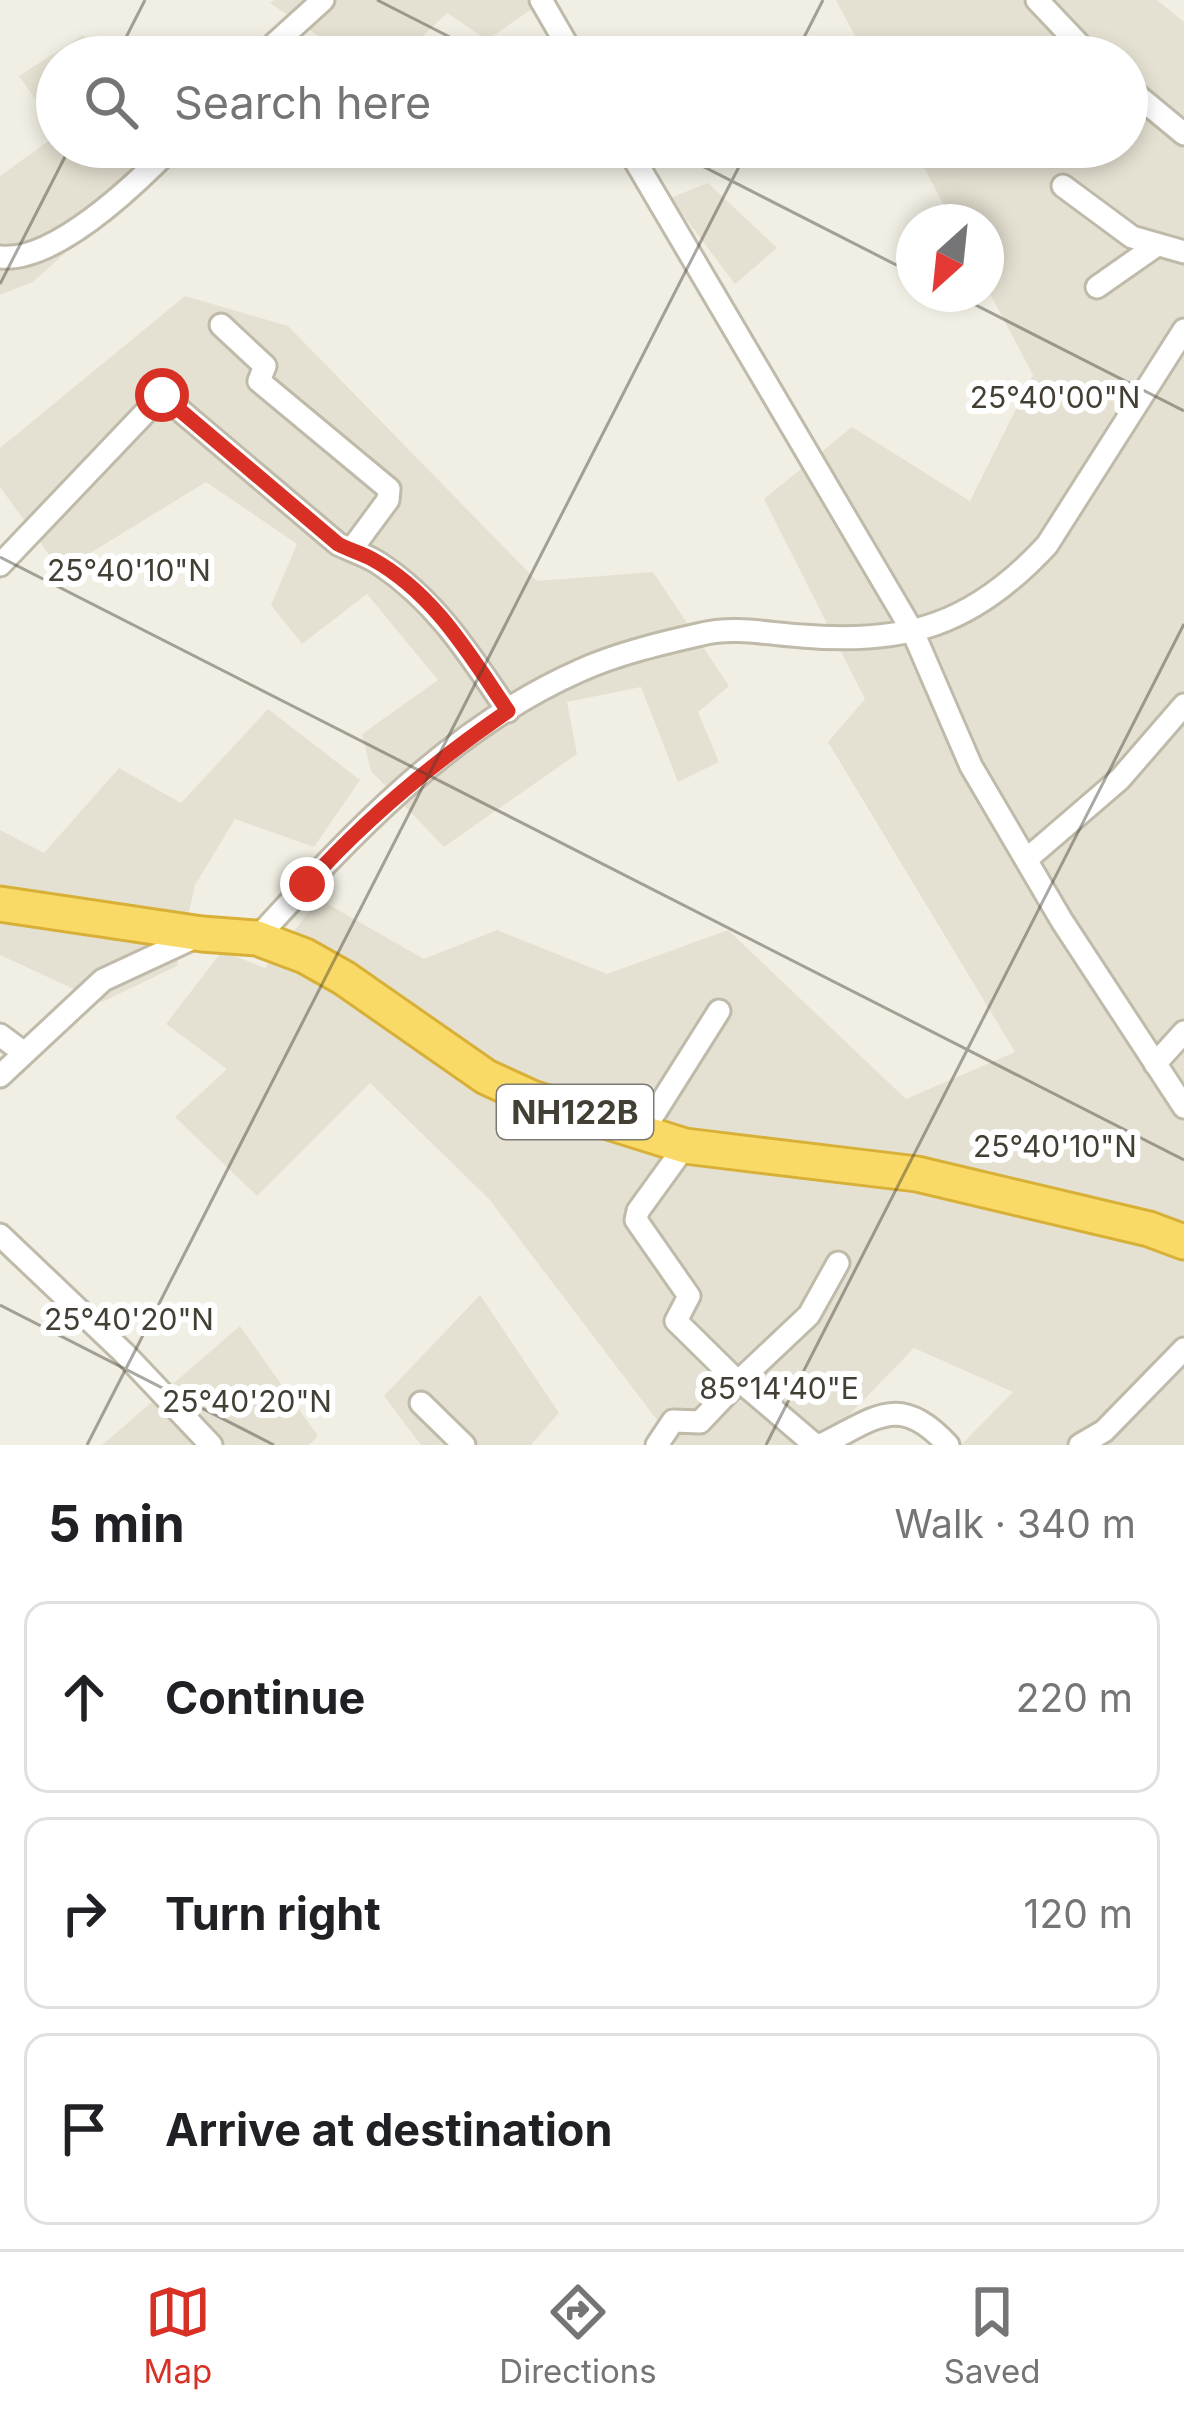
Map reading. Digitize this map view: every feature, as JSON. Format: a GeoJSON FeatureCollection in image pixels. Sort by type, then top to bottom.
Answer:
{"type":"FeatureCollection","features":[{"type":"Feature","properties":{"kind":"highway","name":"NH122B"},"geometry":{"type":"LineString","coordinates":[[0,904],[257,938],[305,956],[344,978],[486,1077],[532,1099],[686,1146],[917,1174],[1149,1229],[1184,1242]]}},
{"type":"Feature","properties":{"kind":"street"},"geometry":{"type":"LineString","coordinates":[[283,36],[323,0]]}},
{"type":"Feature","properties":{"kind":"street"},"geometry":{"type":"LineString","coordinates":[[541,0],[562,36]]}},
{"type":"Feature","properties":{"kind":"street"},"geometry":{"type":"LineString","coordinates":[[1036,0],[1071,36]]}},
{"type":"Feature","properties":{"kind":"street"},"geometry":{"type":"LineString","coordinates":[[1148,104],[1184,134]]}},
{"type":"Feature","properties":{"kind":"street"},"geometry":{"type":"LineString","coordinates":[[0,257],[14,259],[48,246],[151,168]]}},
{"type":"Feature","properties":{"kind":"street"},"geometry":{"type":"LineString","coordinates":[[639,168],[914,632],[971,766],[1184,1107]]}},
{"type":"Feature","properties":{"kind":"street"},"geometry":{"type":"LineString","coordinates":[[1063,186],[1132,237],[1184,251]]}},
{"type":"Feature","properties":{"kind":"street"},"geometry":{"type":"LineString","coordinates":[[1096,286],[1157,245]]}},
{"type":"Feature","properties":{"kind":"street"},"geometry":{"type":"LineString","coordinates":[[221,326],[265,366],[259,381],[388,489],[388,500],[351,550]]}},
{"type":"Feature","properties":{"kind":"street"},"geometry":{"type":"LineString","coordinates":[[257,938],[356,829],[449,752],[580,670],[706,632],[856,641],[914,632],[988,599],[1047,545],[1184,330]]}},
{"type":"Feature","properties":{"kind":"street"},"geometry":{"type":"LineString","coordinates":[[0,565],[160,394],[338,544],[378,562],[429,602],[508,711]]}},
{"type":"Feature","properties":{"kind":"street"},"geometry":{"type":"LineString","coordinates":[[1027,859],[1120,778],[1184,705]]}},
{"type":"Feature","properties":{"kind":"street"},"geometry":{"type":"LineString","coordinates":[[0,1076],[103,980],[202,934]]}},
{"type":"Feature","properties":{"kind":"street"},"geometry":{"type":"LineString","coordinates":[[642,1132],[719,1011]]}},
{"type":"Feature","properties":{"kind":"street"},"geometry":{"type":"LineString","coordinates":[[1155,1064],[1184,1032]]}},
{"type":"Feature","properties":{"kind":"street"},"geometry":{"type":"LineString","coordinates":[[0,1034],[24,1053]]}},
{"type":"Feature","properties":{"kind":"street"},"geometry":{"type":"LineString","coordinates":[[686,1146],[636,1220],[688,1295],[676,1321],[739,1382],[818,1445],[872,1418],[901,1413],[920,1418],[948,1445]]}},
{"type":"Feature","properties":{"kind":"street"},"geometry":{"type":"LineString","coordinates":[[0,1234],[211,1445]]}},
{"type":"Feature","properties":{"kind":"street"},"geometry":{"type":"LineString","coordinates":[[657,1445],[673,1421],[700,1422],[808,1316],[838,1263]]}},
{"type":"Feature","properties":{"kind":"street"},"geometry":{"type":"LineString","coordinates":[[1080,1445],[1104,1431],[1184,1349]]}},
{"type":"Feature","properties":{"kind":"street"},"geometry":{"type":"LineString","coordinates":[[422,1402],[464,1445]]}},
{"type":"Feature","properties":{"kind":"shaded area"},"geometry":{"type":"Polygon","coordinates":[[[545,0],[493,36],[481,36],[447,13],[423,36],[318,36],[270,3],[545,0]]]}},
{"type":"Feature","properties":{"kind":"shaded area"},"geometry":{"type":"Polygon","coordinates":[[[836,0],[1157,0],[1184,22],[1184,1445],[961,1445],[1013,1392],[914,1348],[820,1445],[676,1445],[489,1199],[370,1083],[257,1196],[175,1117],[227,1069],[166,1024],[222,951],[265,968],[319,899],[424,959],[497,930],[607,974],[728,930],[906,1099],[1015,1052],[828,742],[865,699],[764,499],[852,427],[970,501],[1033,375],[1000,312],[1004,312],[1004,204],[943,204],[924,168],[1148,168],[1148,36],[855,36],[836,0]]]}},
{"type":"Feature","properties":{"kind":"shaded area"},"geometry":{"type":"Polygon","coordinates":[[[36,65],[36,100],[19,76],[36,65]]]}},
{"type":"Feature","properties":{"kind":"shaded area"},"geometry":{"type":"Polygon","coordinates":[[[36,150],[36,168],[159,168],[33,282],[0,295],[0,176],[36,150]]]}},
{"type":"Feature","properties":{"kind":"shaded area"},"geometry":{"type":"Polygon","coordinates":[[[708,183],[777,248],[735,284],[670,198],[708,183]]]}},
{"type":"Feature","properties":{"kind":"shaded area"},"geometry":{"type":"Polygon","coordinates":[[[185,296],[288,326],[537,581],[653,572],[729,686],[698,712],[719,762],[678,782],[641,687],[567,702],[577,754],[444,847],[371,771],[362,734],[438,680],[367,594],[302,644],[271,605],[297,544],[206,482],[61,571],[0,487],[0,448],[185,296]]]}},
{"type":"Feature","properties":{"kind":"shaded area"},"geometry":{"type":"Polygon","coordinates":[[[268,709],[360,780],[314,847],[235,819],[195,885],[177,966],[102,1002],[0,955],[0,830],[44,853],[119,768],[181,803],[268,709]]]}},
{"type":"Feature","properties":{"kind":"shaded area"},"geometry":{"type":"Polygon","coordinates":[[[480,1295],[559,1413],[531,1445],[421,1445],[384,1396],[480,1295]]]}},
{"type":"Feature","properties":{"kind":"shaded area"},"geometry":{"type":"Polygon","coordinates":[[[240,1326],[318,1436],[309,1445],[102,1445],[240,1326]]]}},
{"type":"Feature","properties":{"kind":"route"},"geometry":{"type":"LineString","coordinates":[[162,395],[338,544],[371,558],[412,587],[445,619],[508,711],[449,752],[356,829],[307,884]]}}]}
